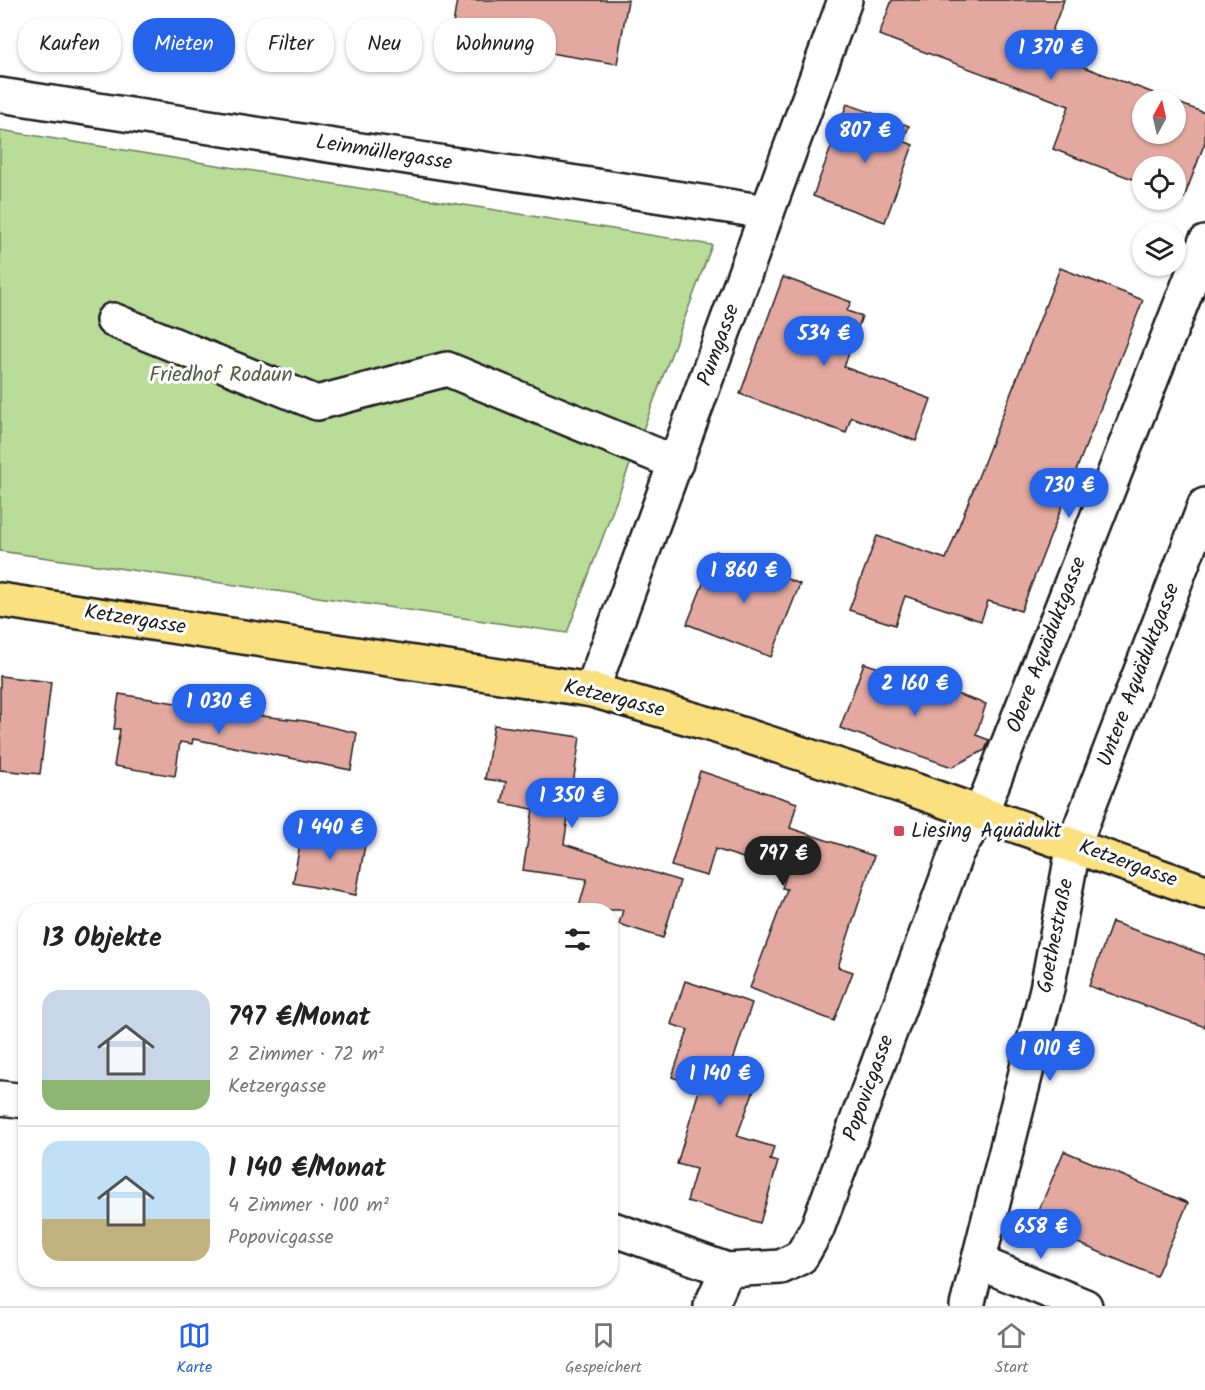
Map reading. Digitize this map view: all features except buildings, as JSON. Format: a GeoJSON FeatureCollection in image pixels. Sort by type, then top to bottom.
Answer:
{"type":"FeatureCollection","features":[{"type":"Feature","properties":{"kind":"main road","name":"Ketzergasse"},"geometry":{"type":"LineString","coordinates":[[0,600],[592,690],[716,726],[981,813],[1205,892]]}},
{"type":"Feature","properties":{"kind":"street","name":"Pumgasse"},"geometry":{"type":"LineString","coordinates":[[592,690],[845,0]]}},
{"type":"Feature","properties":{"kind":"street","name":"Leinmüllergasse"},"geometry":{"type":"LineString","coordinates":[[0,95],[767,212]]}},
{"type":"Feature","properties":{"kind":"street","name":"Obere Aquäduktgasse"},"geometry":{"type":"LineString","coordinates":[[981,813],[1205,243]]}},
{"type":"Feature","properties":{"kind":"street"},"geometry":{"type":"LineString","coordinates":[[113,320],[317,403],[447,369],[676,464]]}},
{"type":"Feature","properties":{"kind":"street","name":"Untere Aquäduktgasse"},"geometry":{"type":"LineString","coordinates":[[1074,844],[1205,505]]}},
{"type":"Feature","properties":{"kind":"street","name":"Popovicgasse"},"geometry":{"type":"LineString","coordinates":[[727,1270],[781,1267],[801,1257],[817,1229],[957,851],[981,813]]}},
{"type":"Feature","properties":{"kind":"street","name":"Goethestraße"},"geometry":{"type":"LineString","coordinates":[[967,1306],[1047,989],[1074,844]]}},
{"type":"Feature","properties":{"kind":"street"},"geometry":{"type":"LineString","coordinates":[[0,1098],[18,1100]]}},
{"type":"Feature","properties":{"kind":"street"},"geometry":{"type":"LineString","coordinates":[[618,1231],[727,1270],[711,1306]]}},
{"type":"Feature","properties":{"kind":"street"},"geometry":{"type":"LineString","coordinates":[[978,1262],[1086,1306]]}},
{"type":"Feature","properties":{"kind":"green space","name":"Friedhof Rodaun"},"geometry":{"type":"Polygon","coordinates":[[[0,130],[712,245],[567,633],[0,551],[0,130]]]}},
{"type":"Feature","properties":{"kind":"place","name":"Liesing Aquädukt"},"geometry":{"type":"Point","coordinates":[899,831]}}]}
